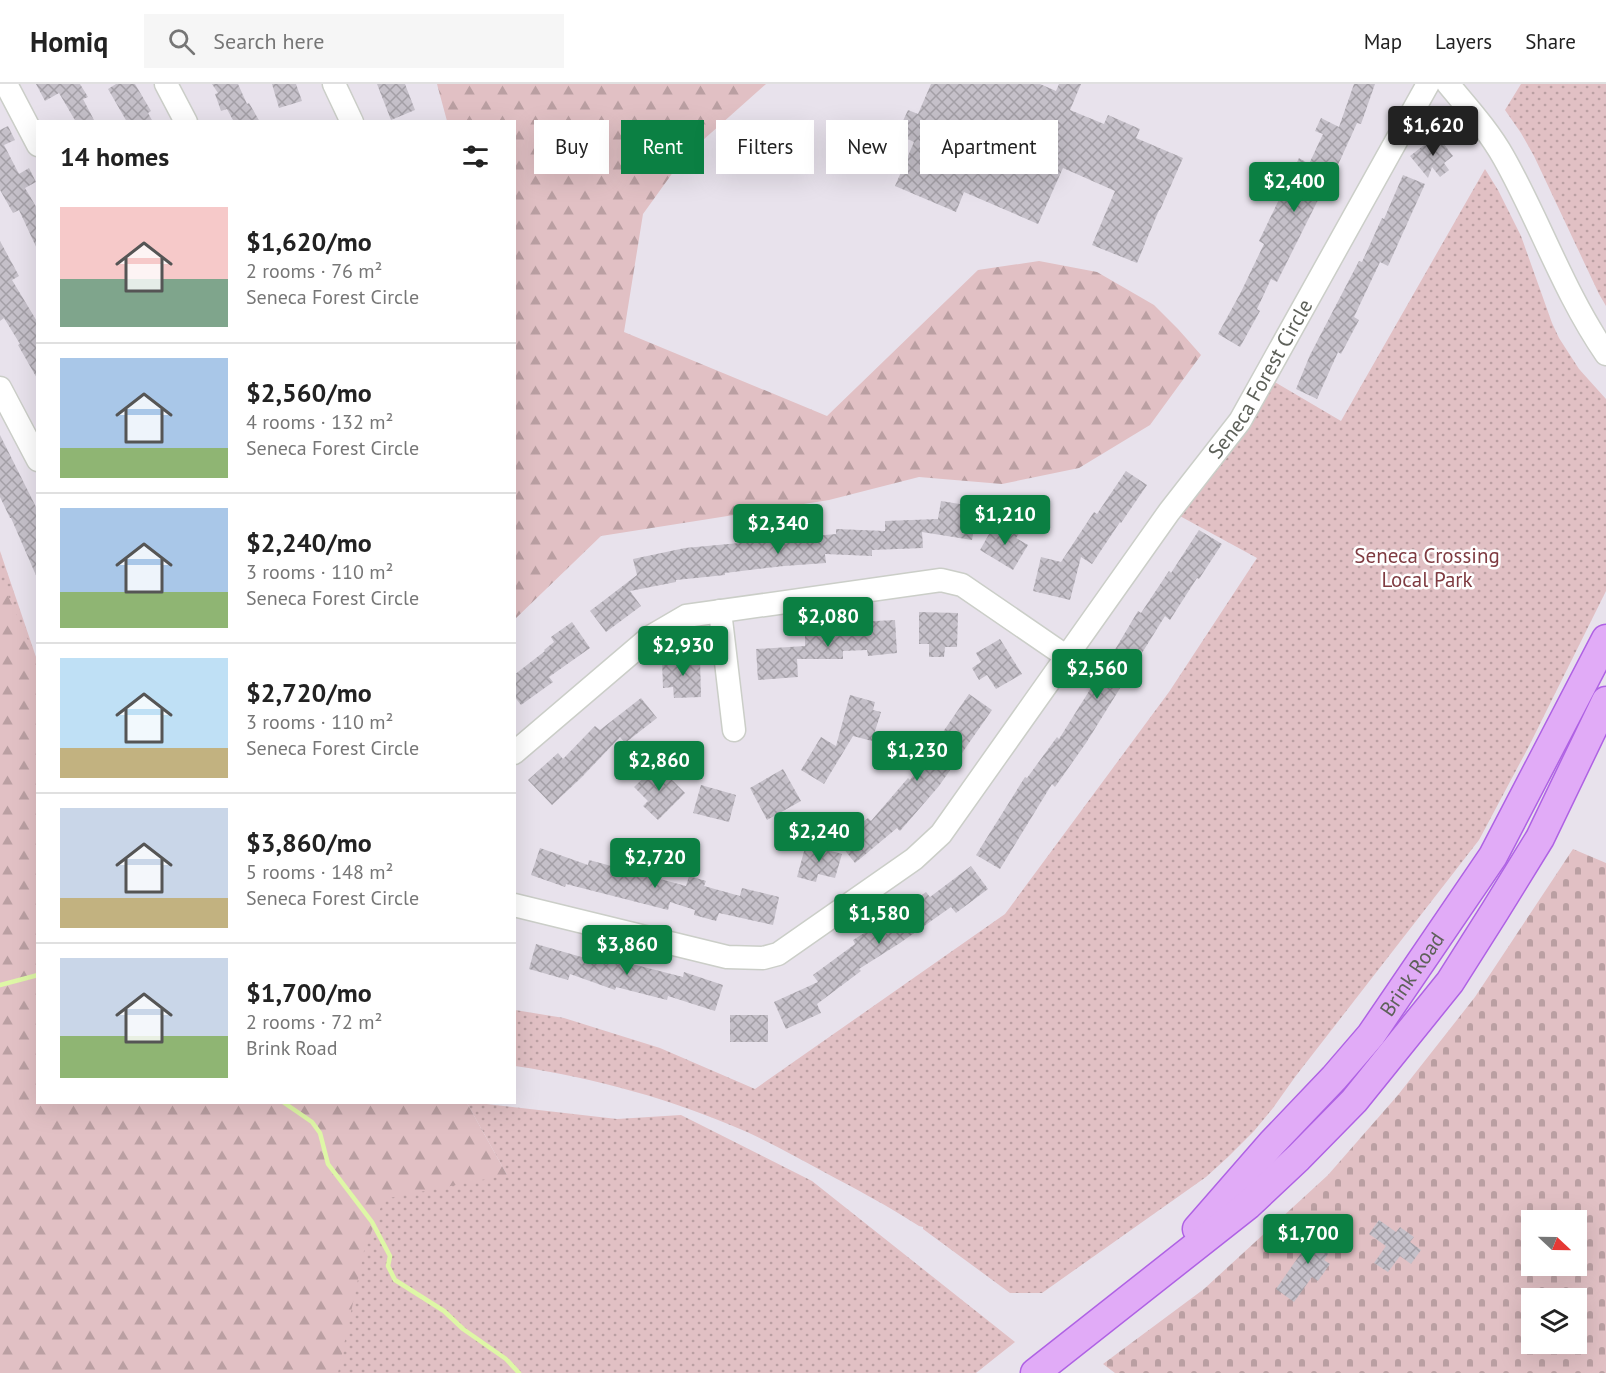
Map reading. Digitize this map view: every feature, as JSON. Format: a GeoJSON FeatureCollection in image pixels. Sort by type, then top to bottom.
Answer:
{"type":"FeatureCollection","features":[{"type":"Feature","properties":{"kind":"main road","name":"Brink Road"},"geometry":{"type":"LineString","coordinates":[[1164,1271],[1208,1215],[1371,1035],[1493,856],[1606,639]]}},
{"type":"Feature","properties":{"kind":"main road","name":"Brink Road"},"geometry":{"type":"LineString","coordinates":[[1035,1373],[1248,1205],[1354,1101],[1450,982],[1539,838],[1606,701]]}},
{"type":"Feature","properties":{"kind":"street"},"geometry":{"type":"LineString","coordinates":[[6,84],[36,141]]}},
{"type":"Feature","properties":{"kind":"street"},"geometry":{"type":"LineString","coordinates":[[166,84],[185,120]]}},
{"type":"Feature","properties":{"kind":"street"},"geometry":{"type":"LineString","coordinates":[[334,84],[351,120]]}},
{"type":"Feature","properties":{"kind":"street","name":"Seneca Forest Circle"},"geometry":{"type":"LineString","coordinates":[[516,905],[727,957],[763,958],[778,954],[914,860],[941,834],[1169,512],[1240,422],[1428,84]]}},
{"type":"Feature","properties":{"kind":"street"},"geometry":{"type":"LineString","coordinates":[[1448,84],[1503,155],[1582,316],[1606,354]]}},
{"type":"Feature","properties":{"kind":"street"},"geometry":{"type":"LineString","coordinates":[[1582,316],[1606,338]]}},
{"type":"Feature","properties":{"kind":"street"},"geometry":{"type":"LineString","coordinates":[[0,388],[36,456]]}},
{"type":"Feature","properties":{"kind":"street"},"geometry":{"type":"LineString","coordinates":[[516,751],[650,637],[686,616],[941,580],[962,585],[1067,657]]}},
{"type":"Feature","properties":{"kind":"street"},"geometry":{"type":"LineString","coordinates":[[720,611],[734,730]]}},
{"type":"Feature","properties":{"kind":"green space"},"geometry":{"type":"Polygon","coordinates":[[[437,84],[766,84],[726,120],[716,120],[716,129],[704,139],[704,120],[621,120],[621,174],[672,174],[643,214],[624,332],[827,416],[978,270],[1039,261],[1097,272],[1154,305],[1201,355],[1150,425],[1079,468],[1002,484],[919,477],[829,500],[601,536],[516,618],[516,120],[447,120],[437,84]]]}},
{"type":"Feature","properties":{"kind":"green space"},"geometry":{"type":"Polygon","coordinates":[[[1521,84],[1606,84],[1606,306],[1534,156],[1505,110],[1521,84]]]}},
{"type":"Feature","properties":{"kind":"green space","name":"Seneca Crossing Local Park"},"geometry":{"type":"Polygon","coordinates":[[[1485,169],[1521,236],[1559,338],[1579,369],[1606,399],[1606,591],[1529,746],[1479,840],[1273,1108],[1254,1131],[1206,1177],[1042,1293],[1010,1293],[923,1227],[747,1132],[690,1109],[633,1091],[604,1083],[516,1066],[516,1010],[564,1018],[660,1048],[755,1089],[1005,914],[1169,692],[1257,558],[1178,515],[1273,381],[1341,421],[1485,169]]]}},
{"type":"Feature","properties":{"kind":"green space"},"geometry":{"type":"Polygon","coordinates":[[[0,551],[36,657],[36,1104],[51,1104],[507,1175],[468,1104],[487,1104],[617,1119],[681,1115],[812,1181],[1015,1342],[976,1373],[0,1373],[0,551]]]}},
{"type":"Feature","properties":{"kind":"green space"},"geometry":{"type":"Polygon","coordinates":[[[0,578],[36,658],[36,1104],[468,1104],[507,1175],[384,1199],[364,1251],[338,1373],[0,1373],[0,578]]]}},
{"type":"Feature","properties":{"kind":"green space"},"geometry":{"type":"Polygon","coordinates":[[[1573,849],[1606,863],[1606,1373],[1115,1373],[1103,1364],[1204,1289],[1328,1175],[1398,1095],[1475,997],[1573,849]]]}},
{"type":"Feature","properties":{"kind":"building"},"geometry":{"type":"Polygon","coordinates":[[[36,84],[80,84],[88,97],[83,99],[94,120],[75,120],[59,93],[45,101],[36,84]]]}},
{"type":"Feature","properties":{"kind":"building"},"geometry":{"type":"Polygon","coordinates":[[[116,84],[135,84],[151,111],[148,113],[152,120],[126,120],[108,89],[116,84]]]}},
{"type":"Feature","properties":{"kind":"building"},"geometry":{"type":"Polygon","coordinates":[[[212,84],[238,84],[247,104],[249,103],[259,120],[233,120],[227,109],[221,111],[215,94],[218,93],[212,84]]]}},
{"type":"Feature","properties":{"kind":"building"},"geometry":{"type":"Polygon","coordinates":[[[272,84],[296,84],[302,101],[279,108],[272,84]]]}},
{"type":"Feature","properties":{"kind":"building"},"geometry":{"type":"Polygon","coordinates":[[[377,84],[405,84],[415,110],[391,120],[377,84]]]}},
{"type":"Feature","properties":{"kind":"building"},"geometry":{"type":"Polygon","coordinates":[[[931,84],[1040,84],[1056,91],[1059,84],[1081,84],[1070,110],[1104,124],[1108,115],[1140,129],[1136,138],[1183,158],[1137,263],[1092,245],[1115,191],[1063,168],[1038,224],[964,192],[956,212],[895,186],[900,174],[908,174],[908,156],[914,142],[908,139],[908,120],[903,120],[908,110],[918,114],[931,84]]]}},
{"type":"Feature","properties":{"kind":"building"},"geometry":{"type":"Polygon","coordinates":[[[1354,84],[1375,84],[1361,124],[1357,123],[1337,167],[1335,166],[1277,282],[1271,279],[1257,309],[1260,311],[1240,347],[1218,334],[1264,244],[1259,241],[1299,158],[1309,164],[1323,134],[1315,131],[1321,118],[1339,127],[1354,84]]]}},
{"type":"Feature","properties":{"kind":"building"},"geometry":{"type":"Polygon","coordinates":[[[8,126],[15,140],[4,145],[19,174],[29,168],[36,182],[25,188],[36,207],[36,247],[19,210],[13,213],[0,190],[0,130],[8,126]]]}},
{"type":"Feature","properties":{"kind":"building"},"geometry":{"type":"Polygon","coordinates":[[[1437,135],[1453,156],[1444,163],[1449,170],[1440,177],[1432,167],[1428,178],[1410,156],[1437,135]]]}},
{"type":"Feature","properties":{"kind":"building"},"geometry":{"type":"Polygon","coordinates":[[[1403,175],[1425,184],[1388,266],[1380,262],[1354,317],[1359,320],[1341,354],[1338,352],[1317,399],[1296,389],[1310,355],[1359,261],[1362,262],[1382,218],[1384,219],[1403,175]]]}},
{"type":"Feature","properties":{"kind":"building"},"geometry":{"type":"Polygon","coordinates":[[[0,241],[19,276],[12,280],[36,320],[36,376],[4,318],[0,321],[0,241]]]}},
{"type":"Feature","properties":{"kind":"building"},"geometry":{"type":"Polygon","coordinates":[[[0,435],[36,507],[36,575],[11,518],[0,497],[0,435]]]}},
{"type":"Feature","properties":{"kind":"building"},"geometry":{"type":"Polygon","coordinates":[[[1126,471],[1147,485],[1092,564],[1081,557],[1070,600],[1033,591],[1041,557],[1061,562],[1094,512],[1097,514],[1126,471]]]}},
{"type":"Feature","properties":{"kind":"building"},"geometry":{"type":"Polygon","coordinates":[[[941,501],[978,507],[972,540],[922,532],[923,548],[872,550],[872,556],[825,554],[826,563],[676,580],[676,582],[630,591],[641,606],[606,632],[590,611],[637,575],[633,559],[685,548],[836,534],[836,529],[885,531],[885,521],[938,519],[941,501]]]}},
{"type":"Feature","properties":{"kind":"building"},"geometry":{"type":"Polygon","coordinates":[[[1006,524],[1020,532],[1016,538],[1028,545],[1013,570],[980,550],[993,527],[1001,532],[1006,524]]]}},
{"type":"Feature","properties":{"kind":"building"},"geometry":{"type":"Polygon","coordinates":[[[1199,530],[1222,544],[1199,579],[1197,578],[1170,620],[1165,616],[1086,743],[1055,787],[1052,784],[1000,869],[976,855],[1025,777],[1027,778],[1057,737],[1059,739],[1138,611],[1141,613],[1199,530]]]}},
{"type":"Feature","properties":{"kind":"building"},"geometry":{"type":"Polygon","coordinates":[[[919,612],[958,613],[957,647],[945,647],[944,657],[929,657],[929,644],[919,644],[919,612]]]}},
{"type":"Feature","properties":{"kind":"building"},"geometry":{"type":"Polygon","coordinates":[[[895,620],[897,653],[868,656],[867,650],[843,651],[843,659],[797,659],[798,677],[758,680],[756,649],[805,646],[805,631],[857,630],[857,622],[895,620]]]}},
{"type":"Feature","properties":{"kind":"building"},"geometry":{"type":"Polygon","coordinates":[[[572,622],[590,648],[549,677],[553,682],[521,705],[516,699],[516,673],[554,642],[551,637],[572,622]]]}},
{"type":"Feature","properties":{"kind":"building"},"geometry":{"type":"Polygon","coordinates":[[[1000,639],[1022,674],[996,689],[987,675],[979,680],[972,668],[981,662],[976,653],[1000,639]]]}},
{"type":"Feature","properties":{"kind":"building"},"geometry":{"type":"Polygon","coordinates":[[[700,658],[701,697],[674,698],[673,687],[663,688],[662,659],[700,658]]]}},
{"type":"Feature","properties":{"kind":"building"},"geometry":{"type":"Polygon","coordinates":[[[969,694],[992,710],[939,786],[900,831],[897,828],[855,863],[831,833],[840,826],[847,834],[868,818],[871,821],[908,778],[910,780],[969,694]]]}},
{"type":"Feature","properties":{"kind":"building"},"geometry":{"type":"Polygon","coordinates":[[[850,695],[875,702],[873,710],[881,712],[872,741],[853,736],[824,784],[801,770],[821,737],[836,746],[850,695]]]}},
{"type":"Feature","properties":{"kind":"building"},"geometry":{"type":"Polygon","coordinates":[[[641,698],[657,718],[625,743],[620,737],[552,805],[528,780],[558,753],[563,759],[595,726],[600,730],[641,698]]]}},
{"type":"Feature","properties":{"kind":"building"},"geometry":{"type":"Polygon","coordinates":[[[657,765],[685,793],[658,820],[643,806],[648,801],[634,787],[657,765]]]}},
{"type":"Feature","properties":{"kind":"building"},"geometry":{"type":"Polygon","coordinates":[[[783,769],[801,801],[767,820],[750,788],[783,769]]]}},
{"type":"Feature","properties":{"kind":"building"},"geometry":{"type":"Polygon","coordinates":[[[701,785],[736,795],[729,822],[693,813],[701,785]]]}},
{"type":"Feature","properties":{"kind":"building"},"geometry":{"type":"Polygon","coordinates":[[[806,844],[842,854],[835,878],[818,874],[816,882],[797,877],[806,844]]]}},
{"type":"Feature","properties":{"kind":"building"},"geometry":{"type":"Polygon","coordinates":[[[540,848],[588,865],[589,860],[686,886],[689,876],[706,881],[704,886],[740,896],[742,888],[779,897],[773,925],[719,913],[716,921],[694,915],[695,910],[670,902],[668,910],[566,884],[565,887],[531,875],[540,848]]]}},
{"type":"Feature","properties":{"kind":"building"},"geometry":{"type":"Polygon","coordinates":[[[971,866],[988,889],[956,913],[951,907],[859,969],[861,971],[817,1004],[821,1013],[786,1029],[774,1002],[818,982],[813,975],[855,944],[853,940],[926,892],[930,897],[971,866]]]}},
{"type":"Feature","properties":{"kind":"building"},"geometry":{"type":"Polygon","coordinates":[[[536,944],[585,958],[589,949],[636,965],[683,977],[684,972],[723,985],[715,1011],[668,996],[667,1000],[616,987],[615,990],[570,974],[568,980],[529,969],[536,944]]]}},
{"type":"Feature","properties":{"kind":"building"},"geometry":{"type":"Polygon","coordinates":[[[730,1015],[768,1015],[768,1042],[730,1042],[730,1015]]]}},
{"type":"Feature","properties":{"kind":"building"},"geometry":{"type":"Polygon","coordinates":[[[1379,1220],[1396,1232],[1400,1227],[1414,1237],[1410,1242],[1421,1250],[1411,1264],[1400,1256],[1388,1272],[1374,1263],[1386,1246],[1369,1234],[1379,1220]]]}},
{"type":"Feature","properties":{"kind":"building"},"geometry":{"type":"Polygon","coordinates":[[[1323,1227],[1339,1238],[1324,1260],[1330,1264],[1318,1281],[1312,1277],[1294,1302],[1276,1289],[1306,1246],[1308,1248],[1323,1227]]]}},
{"type":"Feature","properties":{"kind":"waterway"},"geometry":{"type":"LineString","coordinates":[[0,985],[36,976]]}},
{"type":"Feature","properties":{"kind":"waterway"},"geometry":{"type":"LineString","coordinates":[[286,1104],[312,1122],[320,1133],[328,1164],[372,1222],[390,1256],[388,1266],[395,1280],[444,1311],[463,1329],[506,1359],[519,1373]]}}]}
